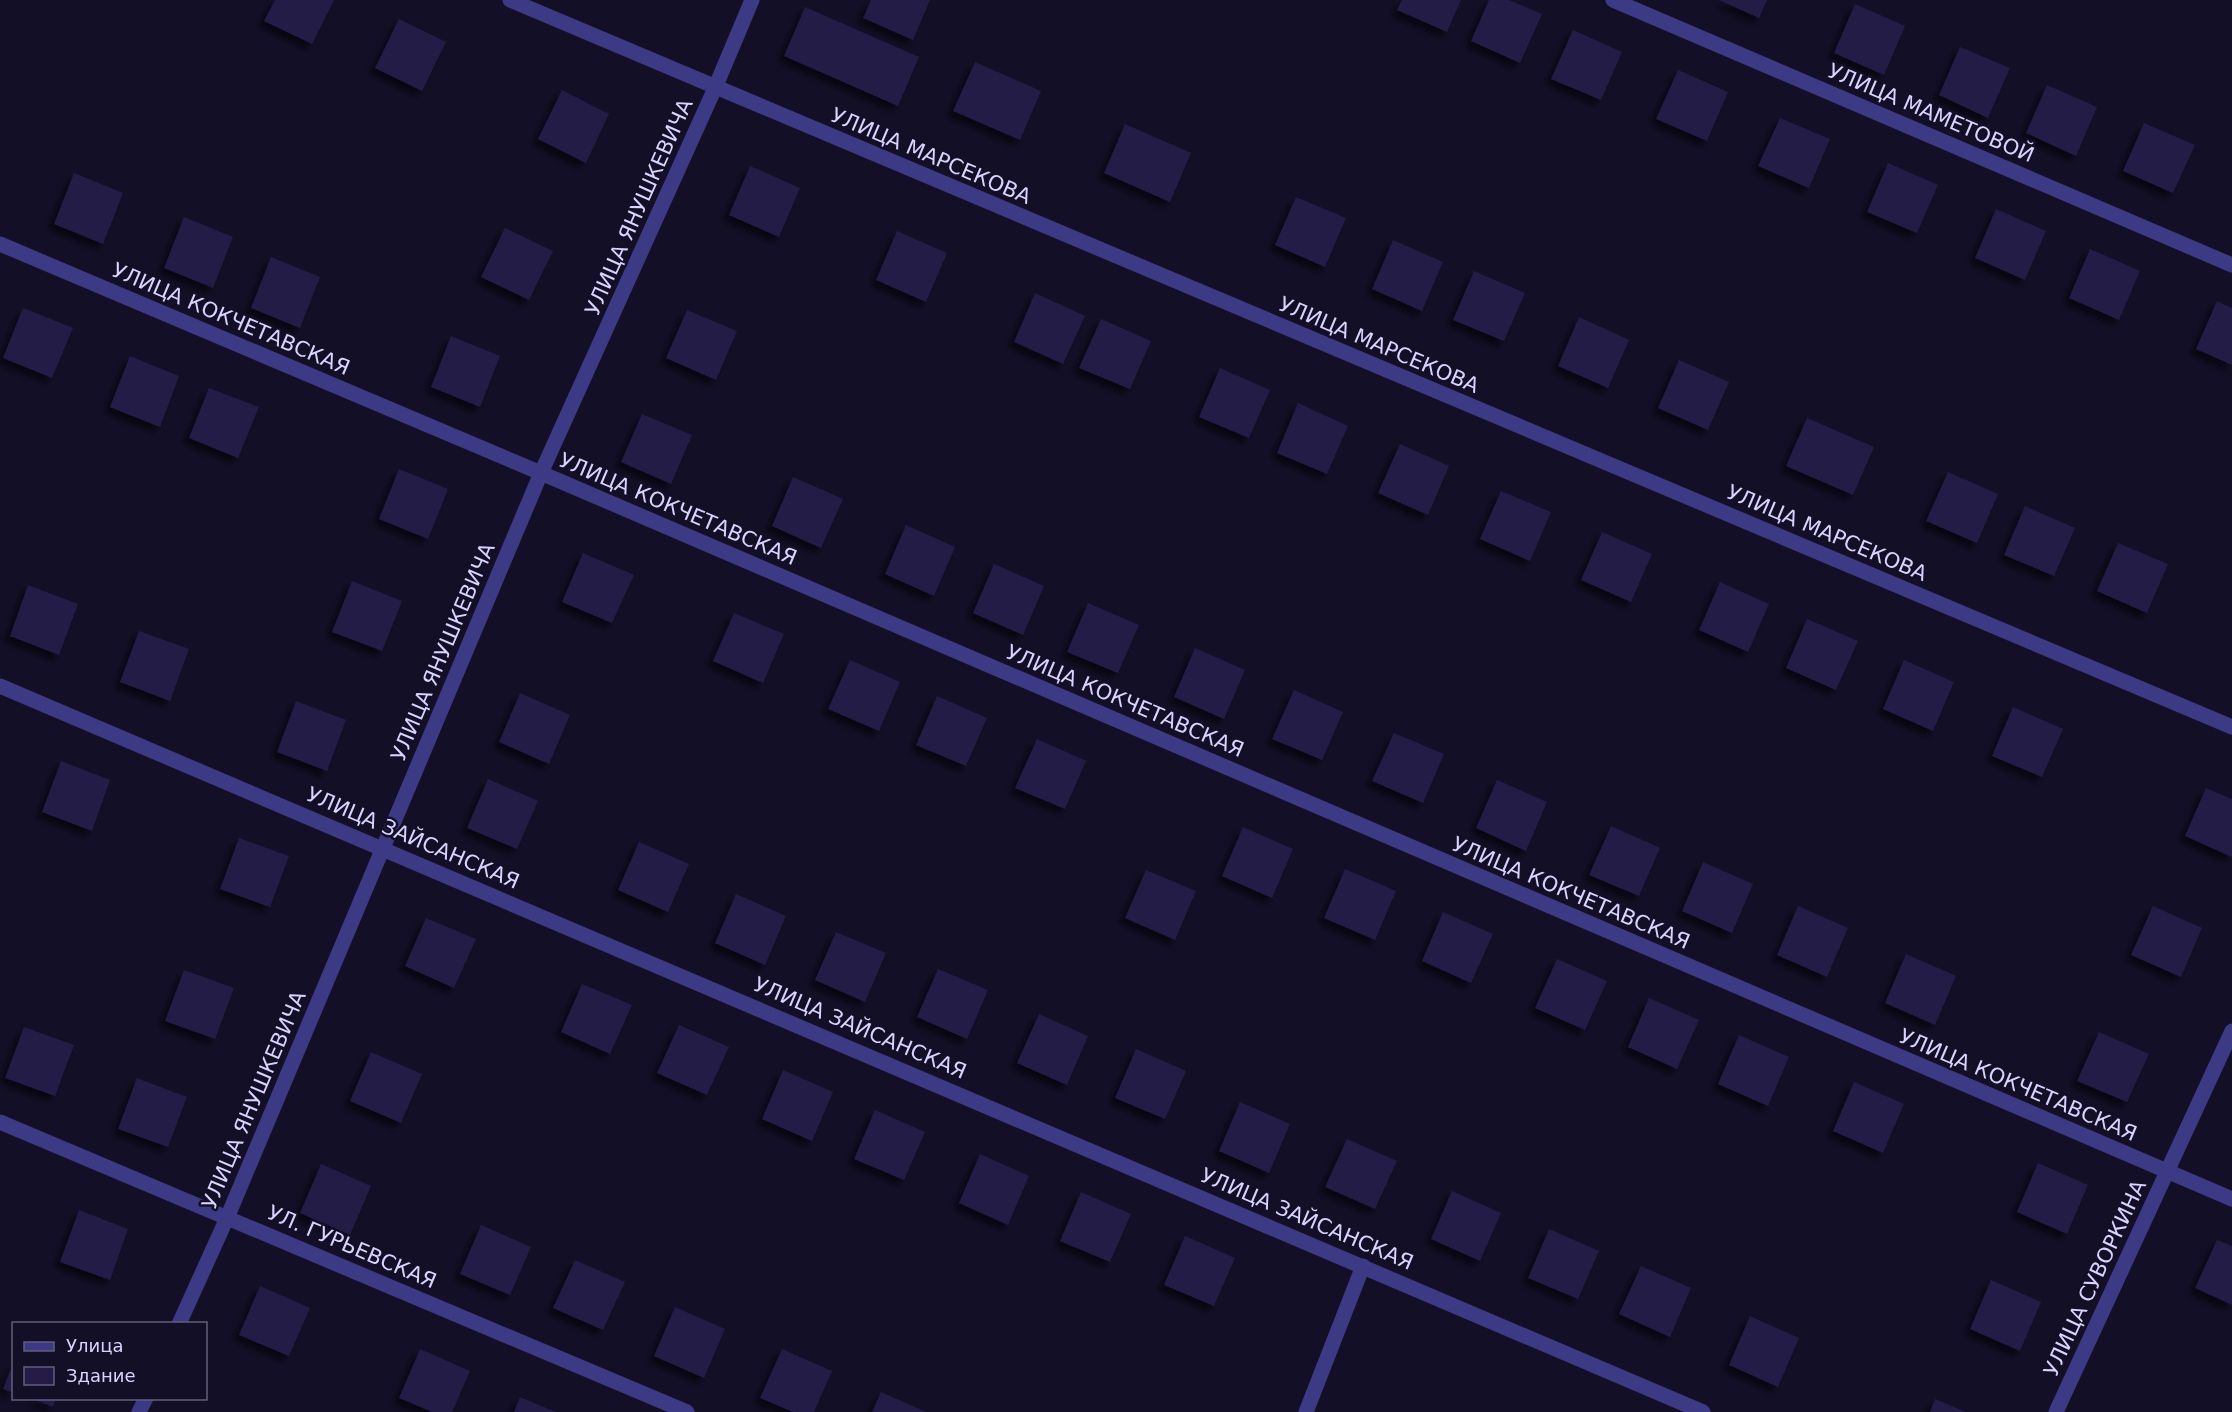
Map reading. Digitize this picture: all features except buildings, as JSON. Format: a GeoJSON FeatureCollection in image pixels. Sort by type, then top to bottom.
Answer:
{"type":"FeatureCollection","features":[{"type":"Feature","properties":{"kind":"street","name":"УЛИЦА МАРСЕКОВА"},"geometry":{"type":"LineString","coordinates":[[510,0],[2232,726]]}},
{"type":"Feature","properties":{"kind":"street","name":"УЛИЦА ЯНУШКЕВИЧА"},"geometry":{"type":"LineString","coordinates":[[179,1322],[227,1218],[541,473],[715,88],[752,0]]}},
{"type":"Feature","properties":{"kind":"street","name":"УЛИЦА МАМЕТОВОЙ"},"geometry":{"type":"LineString","coordinates":[[1613,0],[2232,265]]}},
{"type":"Feature","properties":{"kind":"street","name":"УЛИЦА КОКЧЕТАВСКАЯ"},"geometry":{"type":"LineString","coordinates":[[0,244],[541,473],[2232,1199]]}},
{"type":"Feature","properties":{"kind":"street","name":"УЛИЦА ЗАЙСАНСКАЯ"},"geometry":{"type":"LineString","coordinates":[[0,686],[1703,1412]]}},
{"type":"Feature","properties":{"kind":"street","name":"УЛИЦА СУВОРКИНА"},"geometry":{"type":"LineString","coordinates":[[2056,1412],[2232,1031]]}},
{"type":"Feature","properties":{"kind":"street","name":"УЛ. ГУРЬЕВСКАЯ"},"geometry":{"type":"LineString","coordinates":[[0,1122],[687,1412]]}},
{"type":"Feature","properties":{"kind":"street"},"geometry":{"type":"LineString","coordinates":[[1306,1412],[1363,1266]]}}]}
